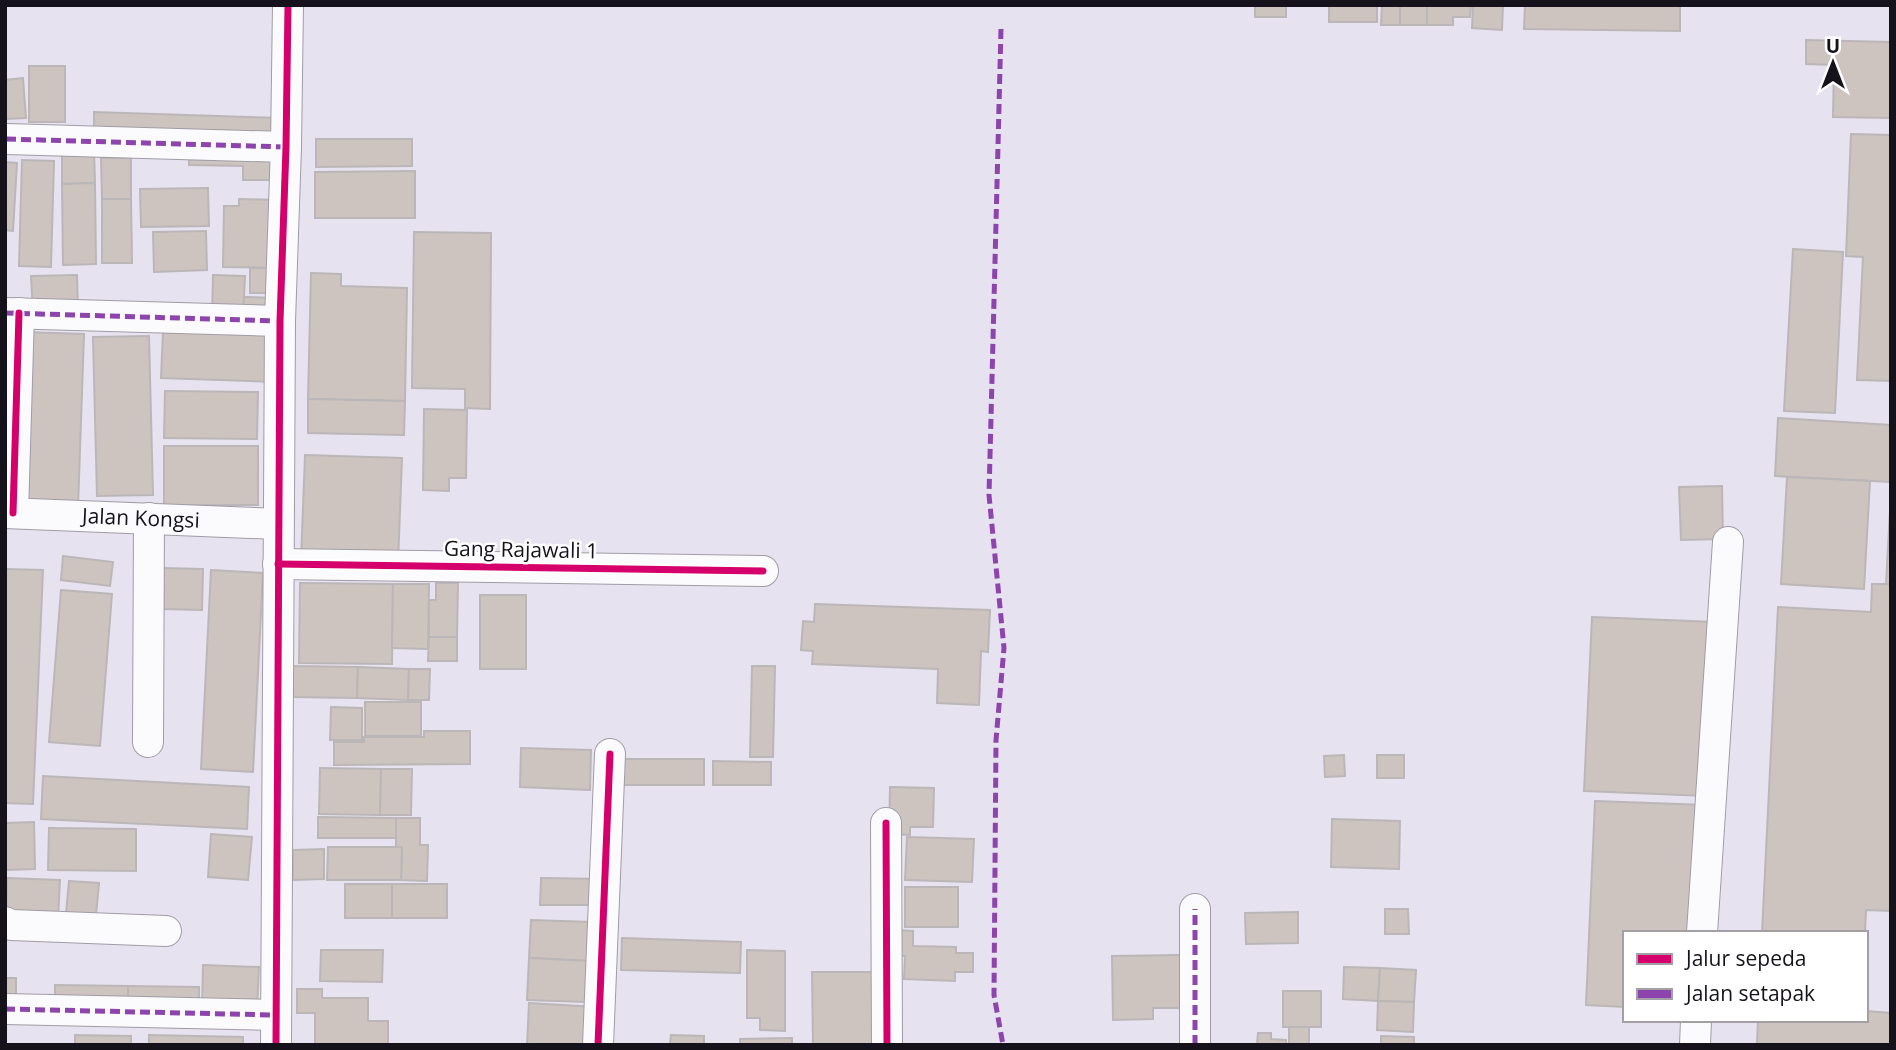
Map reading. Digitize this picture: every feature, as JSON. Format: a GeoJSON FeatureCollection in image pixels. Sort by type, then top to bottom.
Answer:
{"type":"FeatureCollection","features":[{"type":"Feature","properties":{"kind":"street"},"geometry":{"type":"LineString","coordinates":[[276,1045],[280,321],[288,5]]}},
{"type":"Feature","properties":{"kind":"street"},"geometry":{"type":"LineString","coordinates":[[6,139],[286,147]]}},
{"type":"Feature","properties":{"kind":"street"},"geometry":{"type":"LineString","coordinates":[[9,513],[12,313],[280,321]]}},
{"type":"Feature","properties":{"kind":"street","name":"Jalan Kongsi"},"geometry":{"type":"LineString","coordinates":[[9,513],[278,524]]}},
{"type":"Feature","properties":{"kind":"street"},"geometry":{"type":"LineString","coordinates":[[148,742],[149,518]]}},
{"type":"Feature","properties":{"kind":"street"},"geometry":{"type":"LineString","coordinates":[[1702,931],[1728,542]]}},
{"type":"Feature","properties":{"kind":"street","name":"Gang Rajawali 1"},"geometry":{"type":"LineString","coordinates":[[278,564],[763,571]]}},
{"type":"Feature","properties":{"kind":"street"},"geometry":{"type":"LineString","coordinates":[[598,1045],[610,754]]}},
{"type":"Feature","properties":{"kind":"street"},"geometry":{"type":"LineString","coordinates":[[886,823],[887,1045]]}},
{"type":"Feature","properties":{"kind":"street"},"geometry":{"type":"LineString","coordinates":[[1195,909],[1195,1045]]}},
{"type":"Feature","properties":{"kind":"street"},"geometry":{"type":"LineString","coordinates":[[5,922],[11,925],[166,931]]}},
{"type":"Feature","properties":{"kind":"street"},"geometry":{"type":"LineString","coordinates":[[5,1009],[275,1015]]}},
{"type":"Feature","properties":{"kind":"street"},"geometry":{"type":"LineString","coordinates":[[1695,1045],[1696,1022]]}},
{"type":"Feature","properties":{"kind":"building"},"geometry":{"type":"Polygon","coordinates":[[[1255,5],[1286,5],[1286,17],[1255,17],[1255,5]]]}},
{"type":"Feature","properties":{"kind":"building"},"geometry":{"type":"Polygon","coordinates":[[[1329,5],[1377,5],[1377,22],[1329,22],[1329,5]]]}},
{"type":"Feature","properties":{"kind":"building"},"geometry":{"type":"Polygon","coordinates":[[[1382,5],[1400,5],[1400,25],[1381,25],[1382,5]]]}},
{"type":"Feature","properties":{"kind":"building"},"geometry":{"type":"Polygon","coordinates":[[[1400,5],[1427,5],[1427,25],[1400,25],[1400,5]]]}},
{"type":"Feature","properties":{"kind":"building"},"geometry":{"type":"Polygon","coordinates":[[[1427,5],[1471,5],[1470,17],[1453,17],[1453,25],[1427,25],[1427,5]]]}},
{"type":"Feature","properties":{"kind":"building"},"geometry":{"type":"Polygon","coordinates":[[[1473,5],[1503,5],[1502,30],[1472,28],[1473,5]]]}},
{"type":"Feature","properties":{"kind":"building"},"geometry":{"type":"Polygon","coordinates":[[[1525,5],[1680,5],[1680,31],[1524,29],[1525,5]]]}},
{"type":"Feature","properties":{"kind":"building"},"geometry":{"type":"Polygon","coordinates":[[[1806,40],[1891,42],[1891,118],[1833,117],[1834,65],[1806,64],[1806,40]]]}},
{"type":"Feature","properties":{"kind":"building"},"geometry":{"type":"Polygon","coordinates":[[[29,66],[65,66],[65,122],[29,122],[29,66]]]}},
{"type":"Feature","properties":{"kind":"building"},"geometry":{"type":"Polygon","coordinates":[[[23,78],[26,118],[5,119],[5,80],[23,78]]]}},
{"type":"Feature","properties":{"kind":"building"},"geometry":{"type":"Polygon","coordinates":[[[94,112],[281,118],[281,144],[94,139],[94,112]]]}},
{"type":"Feature","properties":{"kind":"building"},"geometry":{"type":"Polygon","coordinates":[[[1851,134],[1891,135],[1891,381],[1857,380],[1863,257],[1846,256],[1851,134]]]}},
{"type":"Feature","properties":{"kind":"building"},"geometry":{"type":"Polygon","coordinates":[[[316,139],[412,139],[412,166],[316,167],[316,139]]]}},
{"type":"Feature","properties":{"kind":"building"},"geometry":{"type":"Polygon","coordinates":[[[94,150],[95,183],[62,184],[62,151],[94,150]]]}},
{"type":"Feature","properties":{"kind":"building"},"geometry":{"type":"Polygon","coordinates":[[[189,151],[279,153],[278,180],[243,180],[243,166],[189,165],[189,151]]]}},
{"type":"Feature","properties":{"kind":"building"},"geometry":{"type":"Polygon","coordinates":[[[101,158],[131,158],[131,199],[102,199],[101,158]]]}},
{"type":"Feature","properties":{"kind":"building"},"geometry":{"type":"Polygon","coordinates":[[[22,160],[54,161],[51,267],[19,266],[22,160]]]}},
{"type":"Feature","properties":{"kind":"building"},"geometry":{"type":"Polygon","coordinates":[[[5,162],[17,163],[13,231],[5,230],[5,162]]]}},
{"type":"Feature","properties":{"kind":"building"},"geometry":{"type":"Polygon","coordinates":[[[415,171],[415,218],[315,218],[315,172],[415,171]]]}},
{"type":"Feature","properties":{"kind":"building"},"geometry":{"type":"Polygon","coordinates":[[[95,183],[96,264],[63,265],[62,184],[95,183]]]}},
{"type":"Feature","properties":{"kind":"building"},"geometry":{"type":"Polygon","coordinates":[[[208,188],[209,226],[141,227],[140,189],[208,188]]]}},
{"type":"Feature","properties":{"kind":"building"},"geometry":{"type":"Polygon","coordinates":[[[102,199],[131,199],[132,263],[102,263],[102,199]]]}},
{"type":"Feature","properties":{"kind":"building"},"geometry":{"type":"Polygon","coordinates":[[[239,199],[279,200],[279,268],[223,267],[224,206],[239,206],[239,199]]]}},
{"type":"Feature","properties":{"kind":"building"},"geometry":{"type":"Polygon","coordinates":[[[206,231],[207,270],[154,272],[153,232],[206,231]]]}},
{"type":"Feature","properties":{"kind":"building"},"geometry":{"type":"Polygon","coordinates":[[[414,232],[491,233],[490,409],[465,408],[465,389],[412,388],[414,232]]]}},
{"type":"Feature","properties":{"kind":"building"},"geometry":{"type":"Polygon","coordinates":[[[1793,249],[1843,252],[1835,413],[1784,411],[1793,249]]]}},
{"type":"Feature","properties":{"kind":"building"},"geometry":{"type":"Polygon","coordinates":[[[250,268],[279,268],[278,293],[250,293],[250,268]]]}},
{"type":"Feature","properties":{"kind":"building"},"geometry":{"type":"Polygon","coordinates":[[[311,273],[341,274],[341,286],[407,288],[405,401],[308,399],[311,273]]]}},
{"type":"Feature","properties":{"kind":"building"},"geometry":{"type":"Polygon","coordinates":[[[77,275],[78,311],[33,313],[31,276],[77,275]]]}},
{"type":"Feature","properties":{"kind":"building"},"geometry":{"type":"Polygon","coordinates":[[[213,275],[245,276],[243,318],[212,317],[213,275]]]}},
{"type":"Feature","properties":{"kind":"building"},"geometry":{"type":"Polygon","coordinates":[[[244,297],[278,298],[277,320],[243,318],[244,297]]]}},
{"type":"Feature","properties":{"kind":"building"},"geometry":{"type":"Polygon","coordinates":[[[163,331],[276,335],[274,382],[161,378],[163,331]]]}},
{"type":"Feature","properties":{"kind":"building"},"geometry":{"type":"Polygon","coordinates":[[[24,332],[84,334],[78,508],[18,506],[24,332]]]}},
{"type":"Feature","properties":{"kind":"building"},"geometry":{"type":"Polygon","coordinates":[[[149,336],[153,495],[97,496],[93,337],[149,336]]]}},
{"type":"Feature","properties":{"kind":"building"},"geometry":{"type":"Polygon","coordinates":[[[165,391],[258,392],[257,439],[164,438],[165,391]]]}},
{"type":"Feature","properties":{"kind":"building"},"geometry":{"type":"Polygon","coordinates":[[[308,399],[405,401],[404,435],[308,433],[308,399]]]}},
{"type":"Feature","properties":{"kind":"building"},"geometry":{"type":"Polygon","coordinates":[[[424,409],[467,410],[466,478],[449,478],[449,491],[423,490],[424,409]]]}},
{"type":"Feature","properties":{"kind":"building"},"geometry":{"type":"Polygon","coordinates":[[[1778,418],[1891,425],[1891,482],[1775,476],[1778,418]]]}},
{"type":"Feature","properties":{"kind":"building"},"geometry":{"type":"Polygon","coordinates":[[[164,446],[258,446],[258,505],[164,505],[164,446]]]}},
{"type":"Feature","properties":{"kind":"building"},"geometry":{"type":"Polygon","coordinates":[[[305,455],[402,458],[398,564],[301,561],[305,455]]]}},
{"type":"Feature","properties":{"kind":"building"},"geometry":{"type":"Polygon","coordinates":[[[1787,477],[1870,481],[1864,589],[1781,584],[1787,477]]]}},
{"type":"Feature","properties":{"kind":"building"},"geometry":{"type":"Polygon","coordinates":[[[1722,486],[1723,539],[1681,540],[1679,487],[1722,486]]]}},
{"type":"Feature","properties":{"kind":"building"},"geometry":{"type":"Polygon","coordinates":[[[1890,510],[1891,584],[1886,584],[1890,510]]]}},
{"type":"Feature","properties":{"kind":"building"},"geometry":{"type":"Polygon","coordinates":[[[63,556],[113,562],[110,586],[61,580],[63,556]]]}},
{"type":"Feature","properties":{"kind":"building"},"geometry":{"type":"Polygon","coordinates":[[[162,568],[203,569],[202,610],[161,609],[162,568]]]}},
{"type":"Feature","properties":{"kind":"building"},"geometry":{"type":"Polygon","coordinates":[[[5,569],[43,570],[33,804],[5,803],[5,569]]]}},
{"type":"Feature","properties":{"kind":"building"},"geometry":{"type":"Polygon","coordinates":[[[211,570],[263,573],[253,772],[201,769],[211,570]]]}},
{"type":"Feature","properties":{"kind":"building"},"geometry":{"type":"Polygon","coordinates":[[[300,583],[393,584],[392,664],[299,663],[300,583]]]}},
{"type":"Feature","properties":{"kind":"building"},"geometry":{"type":"Polygon","coordinates":[[[436,583],[458,583],[457,637],[429,637],[429,600],[436,600],[436,583]]]}},
{"type":"Feature","properties":{"kind":"building"},"geometry":{"type":"Polygon","coordinates":[[[393,584],[429,584],[428,649],[392,648],[393,584]]]}},
{"type":"Feature","properties":{"kind":"building"},"geometry":{"type":"Polygon","coordinates":[[[1872,584],[1891,584],[1891,911],[1866,910],[1865,931],[1762,931],[1778,607],[1871,612],[1872,584]]]}},
{"type":"Feature","properties":{"kind":"building"},"geometry":{"type":"Polygon","coordinates":[[[61,590],[112,594],[100,746],[49,742],[61,590]]]}},
{"type":"Feature","properties":{"kind":"building"},"geometry":{"type":"Polygon","coordinates":[[[480,595],[526,595],[526,669],[480,669],[480,595]]]}},
{"type":"Feature","properties":{"kind":"building"},"geometry":{"type":"Polygon","coordinates":[[[815,604],[990,610],[988,652],[981,651],[979,705],[937,703],[938,669],[812,664],[813,651],[801,650],[803,621],[814,622],[815,604]]]}},
{"type":"Feature","properties":{"kind":"building"},"geometry":{"type":"Polygon","coordinates":[[[1592,617],[1714,622],[1706,796],[1584,791],[1592,617]]]}},
{"type":"Feature","properties":{"kind":"building"},"geometry":{"type":"Polygon","coordinates":[[[429,637],[457,637],[457,661],[428,661],[429,637]]]}},
{"type":"Feature","properties":{"kind":"building"},"geometry":{"type":"Polygon","coordinates":[[[292,666],[358,667],[357,698],[292,697],[292,666]]]}},
{"type":"Feature","properties":{"kind":"building"},"geometry":{"type":"Polygon","coordinates":[[[752,666],[775,666],[773,757],[750,757],[752,666]]]}},
{"type":"Feature","properties":{"kind":"building"},"geometry":{"type":"Polygon","coordinates":[[[358,667],[409,669],[408,700],[357,698],[358,667]]]}},
{"type":"Feature","properties":{"kind":"building"},"geometry":{"type":"Polygon","coordinates":[[[409,669],[430,669],[429,700],[408,700],[409,669]]]}},
{"type":"Feature","properties":{"kind":"building"},"geometry":{"type":"Polygon","coordinates":[[[365,702],[421,702],[421,736],[365,736],[365,702]]]}},
{"type":"Feature","properties":{"kind":"building"},"geometry":{"type":"Polygon","coordinates":[[[331,707],[362,708],[362,740],[330,740],[331,707]]]}},
{"type":"Feature","properties":{"kind":"building"},"geometry":{"type":"Polygon","coordinates":[[[424,731],[470,731],[470,764],[334,765],[334,742],[364,742],[364,737],[424,737],[424,731]]]}},
{"type":"Feature","properties":{"kind":"building"},"geometry":{"type":"Polygon","coordinates":[[[521,748],[591,750],[590,790],[520,787],[521,748]]]}},
{"type":"Feature","properties":{"kind":"building"},"geometry":{"type":"Polygon","coordinates":[[[1344,755],[1345,776],[1325,777],[1324,756],[1344,755]]]}},
{"type":"Feature","properties":{"kind":"building"},"geometry":{"type":"Polygon","coordinates":[[[1377,755],[1404,755],[1404,778],[1377,778],[1377,755]]]}},
{"type":"Feature","properties":{"kind":"building"},"geometry":{"type":"Polygon","coordinates":[[[623,759],[704,759],[704,785],[623,785],[623,759]]]}},
{"type":"Feature","properties":{"kind":"building"},"geometry":{"type":"Polygon","coordinates":[[[713,761],[771,762],[771,785],[713,785],[713,761]]]}},
{"type":"Feature","properties":{"kind":"building"},"geometry":{"type":"Polygon","coordinates":[[[320,768],[381,769],[380,815],[319,814],[320,768]]]}},
{"type":"Feature","properties":{"kind":"building"},"geometry":{"type":"Polygon","coordinates":[[[381,769],[412,769],[411,815],[380,815],[381,769]]]}},
{"type":"Feature","properties":{"kind":"building"},"geometry":{"type":"Polygon","coordinates":[[[43,776],[249,787],[247,829],[41,819],[43,776]]]}},
{"type":"Feature","properties":{"kind":"building"},"geometry":{"type":"Polygon","coordinates":[[[890,787],[934,788],[933,827],[910,827],[910,835],[889,834],[890,787]]]}},
{"type":"Feature","properties":{"kind":"building"},"geometry":{"type":"Polygon","coordinates":[[[1595,801],[1705,805],[1699,931],[1623,931],[1623,1007],[1586,1005],[1595,801]]]}},
{"type":"Feature","properties":{"kind":"building"},"geometry":{"type":"Polygon","coordinates":[[[318,817],[396,818],[396,838],[318,838],[318,817]]]}},
{"type":"Feature","properties":{"kind":"building"},"geometry":{"type":"Polygon","coordinates":[[[396,818],[420,818],[420,845],[428,845],[427,881],[401,880],[402,847],[396,847],[396,818]]]}},
{"type":"Feature","properties":{"kind":"building"},"geometry":{"type":"Polygon","coordinates":[[[1332,819],[1400,821],[1399,869],[1331,867],[1332,819]]]}},
{"type":"Feature","properties":{"kind":"building"},"geometry":{"type":"Polygon","coordinates":[[[34,822],[35,869],[5,870],[5,823],[34,822]]]}},
{"type":"Feature","properties":{"kind":"building"},"geometry":{"type":"Polygon","coordinates":[[[49,828],[136,829],[136,871],[48,870],[49,828]]]}},
{"type":"Feature","properties":{"kind":"building"},"geometry":{"type":"Polygon","coordinates":[[[211,834],[252,837],[248,880],[208,877],[211,834]]]}},
{"type":"Feature","properties":{"kind":"building"},"geometry":{"type":"Polygon","coordinates":[[[907,837],[974,839],[972,882],[905,880],[907,837]]]}},
{"type":"Feature","properties":{"kind":"building"},"geometry":{"type":"Polygon","coordinates":[[[328,847],[402,847],[401,880],[327,880],[328,847]]]}},
{"type":"Feature","properties":{"kind":"building"},"geometry":{"type":"Polygon","coordinates":[[[324,849],[324,879],[293,880],[293,850],[324,849]]]}},
{"type":"Feature","properties":{"kind":"building"},"geometry":{"type":"Polygon","coordinates":[[[7,878],[60,880],[58,919],[6,917],[7,878]]]}},
{"type":"Feature","properties":{"kind":"building"},"geometry":{"type":"Polygon","coordinates":[[[541,878],[602,879],[602,905],[540,905],[541,878]]]}},
{"type":"Feature","properties":{"kind":"building"},"geometry":{"type":"Polygon","coordinates":[[[69,881],[99,883],[95,926],[65,924],[69,881]]]}},
{"type":"Feature","properties":{"kind":"building"},"geometry":{"type":"Polygon","coordinates":[[[345,884],[392,884],[392,918],[345,918],[345,884]]]}},
{"type":"Feature","properties":{"kind":"building"},"geometry":{"type":"Polygon","coordinates":[[[392,884],[447,884],[447,918],[392,918],[392,884]]]}},
{"type":"Feature","properties":{"kind":"building"},"geometry":{"type":"Polygon","coordinates":[[[905,887],[958,887],[958,927],[905,927],[905,887]]]}},
{"type":"Feature","properties":{"kind":"building"},"geometry":{"type":"Polygon","coordinates":[[[1385,909],[1408,909],[1409,934],[1385,934],[1385,909]]]}},
{"type":"Feature","properties":{"kind":"building"},"geometry":{"type":"Polygon","coordinates":[[[1298,912],[1298,943],[1246,944],[1245,913],[1298,912]]]}},
{"type":"Feature","properties":{"kind":"building"},"geometry":{"type":"Polygon","coordinates":[[[531,920],[591,922],[589,961],[529,958],[531,920]]]}},
{"type":"Feature","properties":{"kind":"building"},"geometry":{"type":"Polygon","coordinates":[[[897,930],[913,931],[913,946],[956,947],[956,953],[973,953],[973,972],[955,972],[955,981],[904,979],[905,956],[896,956],[897,930]]]}},
{"type":"Feature","properties":{"kind":"building"},"geometry":{"type":"Polygon","coordinates":[[[622,938],[741,942],[740,973],[621,970],[622,938]]]}},
{"type":"Feature","properties":{"kind":"building"},"geometry":{"type":"Polygon","coordinates":[[[321,950],[383,950],[382,982],[320,981],[321,950]]]}},
{"type":"Feature","properties":{"kind":"building"},"geometry":{"type":"Polygon","coordinates":[[[747,950],[785,951],[785,1031],[760,1030],[760,1018],[747,1018],[747,950]]]}},
{"type":"Feature","properties":{"kind":"building"},"geometry":{"type":"Polygon","coordinates":[[[1180,955],[1180,1008],[1153,1008],[1153,1019],[1113,1020],[1112,956],[1180,955]]]}},
{"type":"Feature","properties":{"kind":"building"},"geometry":{"type":"Polygon","coordinates":[[[529,958],[589,961],[587,1002],[527,1000],[529,958]]]}},
{"type":"Feature","properties":{"kind":"building"},"geometry":{"type":"Polygon","coordinates":[[[203,965],[259,967],[257,1011],[202,1009],[203,965]]]}},
{"type":"Feature","properties":{"kind":"building"},"geometry":{"type":"Polygon","coordinates":[[[1344,967],[1380,968],[1378,1001],[1343,999],[1344,967]]]}},
{"type":"Feature","properties":{"kind":"building"},"geometry":{"type":"Polygon","coordinates":[[[1380,968],[1416,970],[1414,1002],[1378,1001],[1380,968]]]}},
{"type":"Feature","properties":{"kind":"building"},"geometry":{"type":"Polygon","coordinates":[[[812,972],[885,972],[886,1045],[813,1045],[812,972]]]}},
{"type":"Feature","properties":{"kind":"building"},"geometry":{"type":"Polygon","coordinates":[[[5,978],[16,978],[16,1008],[5,1008],[5,978]]]}},
{"type":"Feature","properties":{"kind":"building"},"geometry":{"type":"Polygon","coordinates":[[[55,985],[128,986],[128,1009],[55,1008],[55,985]]]}},
{"type":"Feature","properties":{"kind":"building"},"geometry":{"type":"Polygon","coordinates":[[[128,986],[199,987],[199,1010],[128,1009],[128,986]]]}},
{"type":"Feature","properties":{"kind":"building"},"geometry":{"type":"Polygon","coordinates":[[[297,989],[322,989],[322,998],[368,998],[368,1021],[388,1021],[388,1045],[315,1045],[315,1013],[297,1013],[297,989]]]}},
{"type":"Feature","properties":{"kind":"building"},"geometry":{"type":"Polygon","coordinates":[[[1283,991],[1321,991],[1321,1027],[1283,1027],[1283,991]]]}},
{"type":"Feature","properties":{"kind":"building"},"geometry":{"type":"Polygon","coordinates":[[[1378,1001],[1414,1002],[1413,1032],[1377,1030],[1378,1001]]]}},
{"type":"Feature","properties":{"kind":"building"},"geometry":{"type":"Polygon","coordinates":[[[529,1003],[596,1007],[593,1045],[527,1045],[529,1003]]]}},
{"type":"Feature","properties":{"kind":"building"},"geometry":{"type":"Polygon","coordinates":[[[1868,1011],[1891,1013],[1891,1045],[1757,1045],[1758,1022],[1868,1022],[1868,1011]]]}},
{"type":"Feature","properties":{"kind":"building"},"geometry":{"type":"Polygon","coordinates":[[[1289,1027],[1309,1027],[1309,1045],[1289,1045],[1289,1027]]]}},
{"type":"Feature","properties":{"kind":"building"},"geometry":{"type":"Polygon","coordinates":[[[1258,1033],[1271,1033],[1271,1039],[1286,1040],[1286,1045],[1257,1045],[1258,1033]]]}},
{"type":"Feature","properties":{"kind":"building"},"geometry":{"type":"Polygon","coordinates":[[[75,1035],[131,1036],[131,1045],[75,1045],[75,1035]]]}},
{"type":"Feature","properties":{"kind":"building"},"geometry":{"type":"Polygon","coordinates":[[[149,1035],[243,1037],[243,1045],[149,1045],[149,1035]]]}},
{"type":"Feature","properties":{"kind":"building"},"geometry":{"type":"Polygon","coordinates":[[[671,1035],[704,1036],[704,1045],[670,1045],[671,1035]]]}},
{"type":"Feature","properties":{"kind":"building"},"geometry":{"type":"Polygon","coordinates":[[[1381,1036],[1414,1037],[1414,1045],[1381,1045],[1381,1036]]]}},
{"type":"Feature","properties":{"kind":"building"},"geometry":{"type":"Polygon","coordinates":[[[792,1038],[792,1045],[740,1045],[740,1039],[792,1038]]]}},
{"type":"Feature","properties":{"kind":"marked path"},"geometry":{"type":"LineString","coordinates":[[1001,29],[989,495],[1004,648],[996,740],[994,995],[1003,1045]]}},
{"type":"Feature","properties":{"kind":"marked path"},"geometry":{"type":"LineString","coordinates":[[6,139],[286,147]]}},
{"type":"Feature","properties":{"kind":"marked path"},"geometry":{"type":"LineString","coordinates":[[5,313],[280,321]]}},
{"type":"Feature","properties":{"kind":"marked path"},"geometry":{"type":"LineString","coordinates":[[1195,909],[1195,1045]]}},
{"type":"Feature","properties":{"kind":"marked path"},"geometry":{"type":"LineString","coordinates":[[5,1009],[275,1015]]}},
{"type":"Feature","properties":{"kind":"cycle path"},"geometry":{"type":"LineString","coordinates":[[276,1045],[280,321],[288,5]]}},
{"type":"Feature","properties":{"kind":"cycle path"},"geometry":{"type":"LineString","coordinates":[[13,513],[19,313]]}},
{"type":"Feature","properties":{"kind":"cycle path"},"geometry":{"type":"LineString","coordinates":[[278,564],[763,571]]}},
{"type":"Feature","properties":{"kind":"cycle path"},"geometry":{"type":"LineString","coordinates":[[598,1045],[610,754]]}},
{"type":"Feature","properties":{"kind":"cycle path"},"geometry":{"type":"LineString","coordinates":[[886,823],[887,1045]]}}]}
